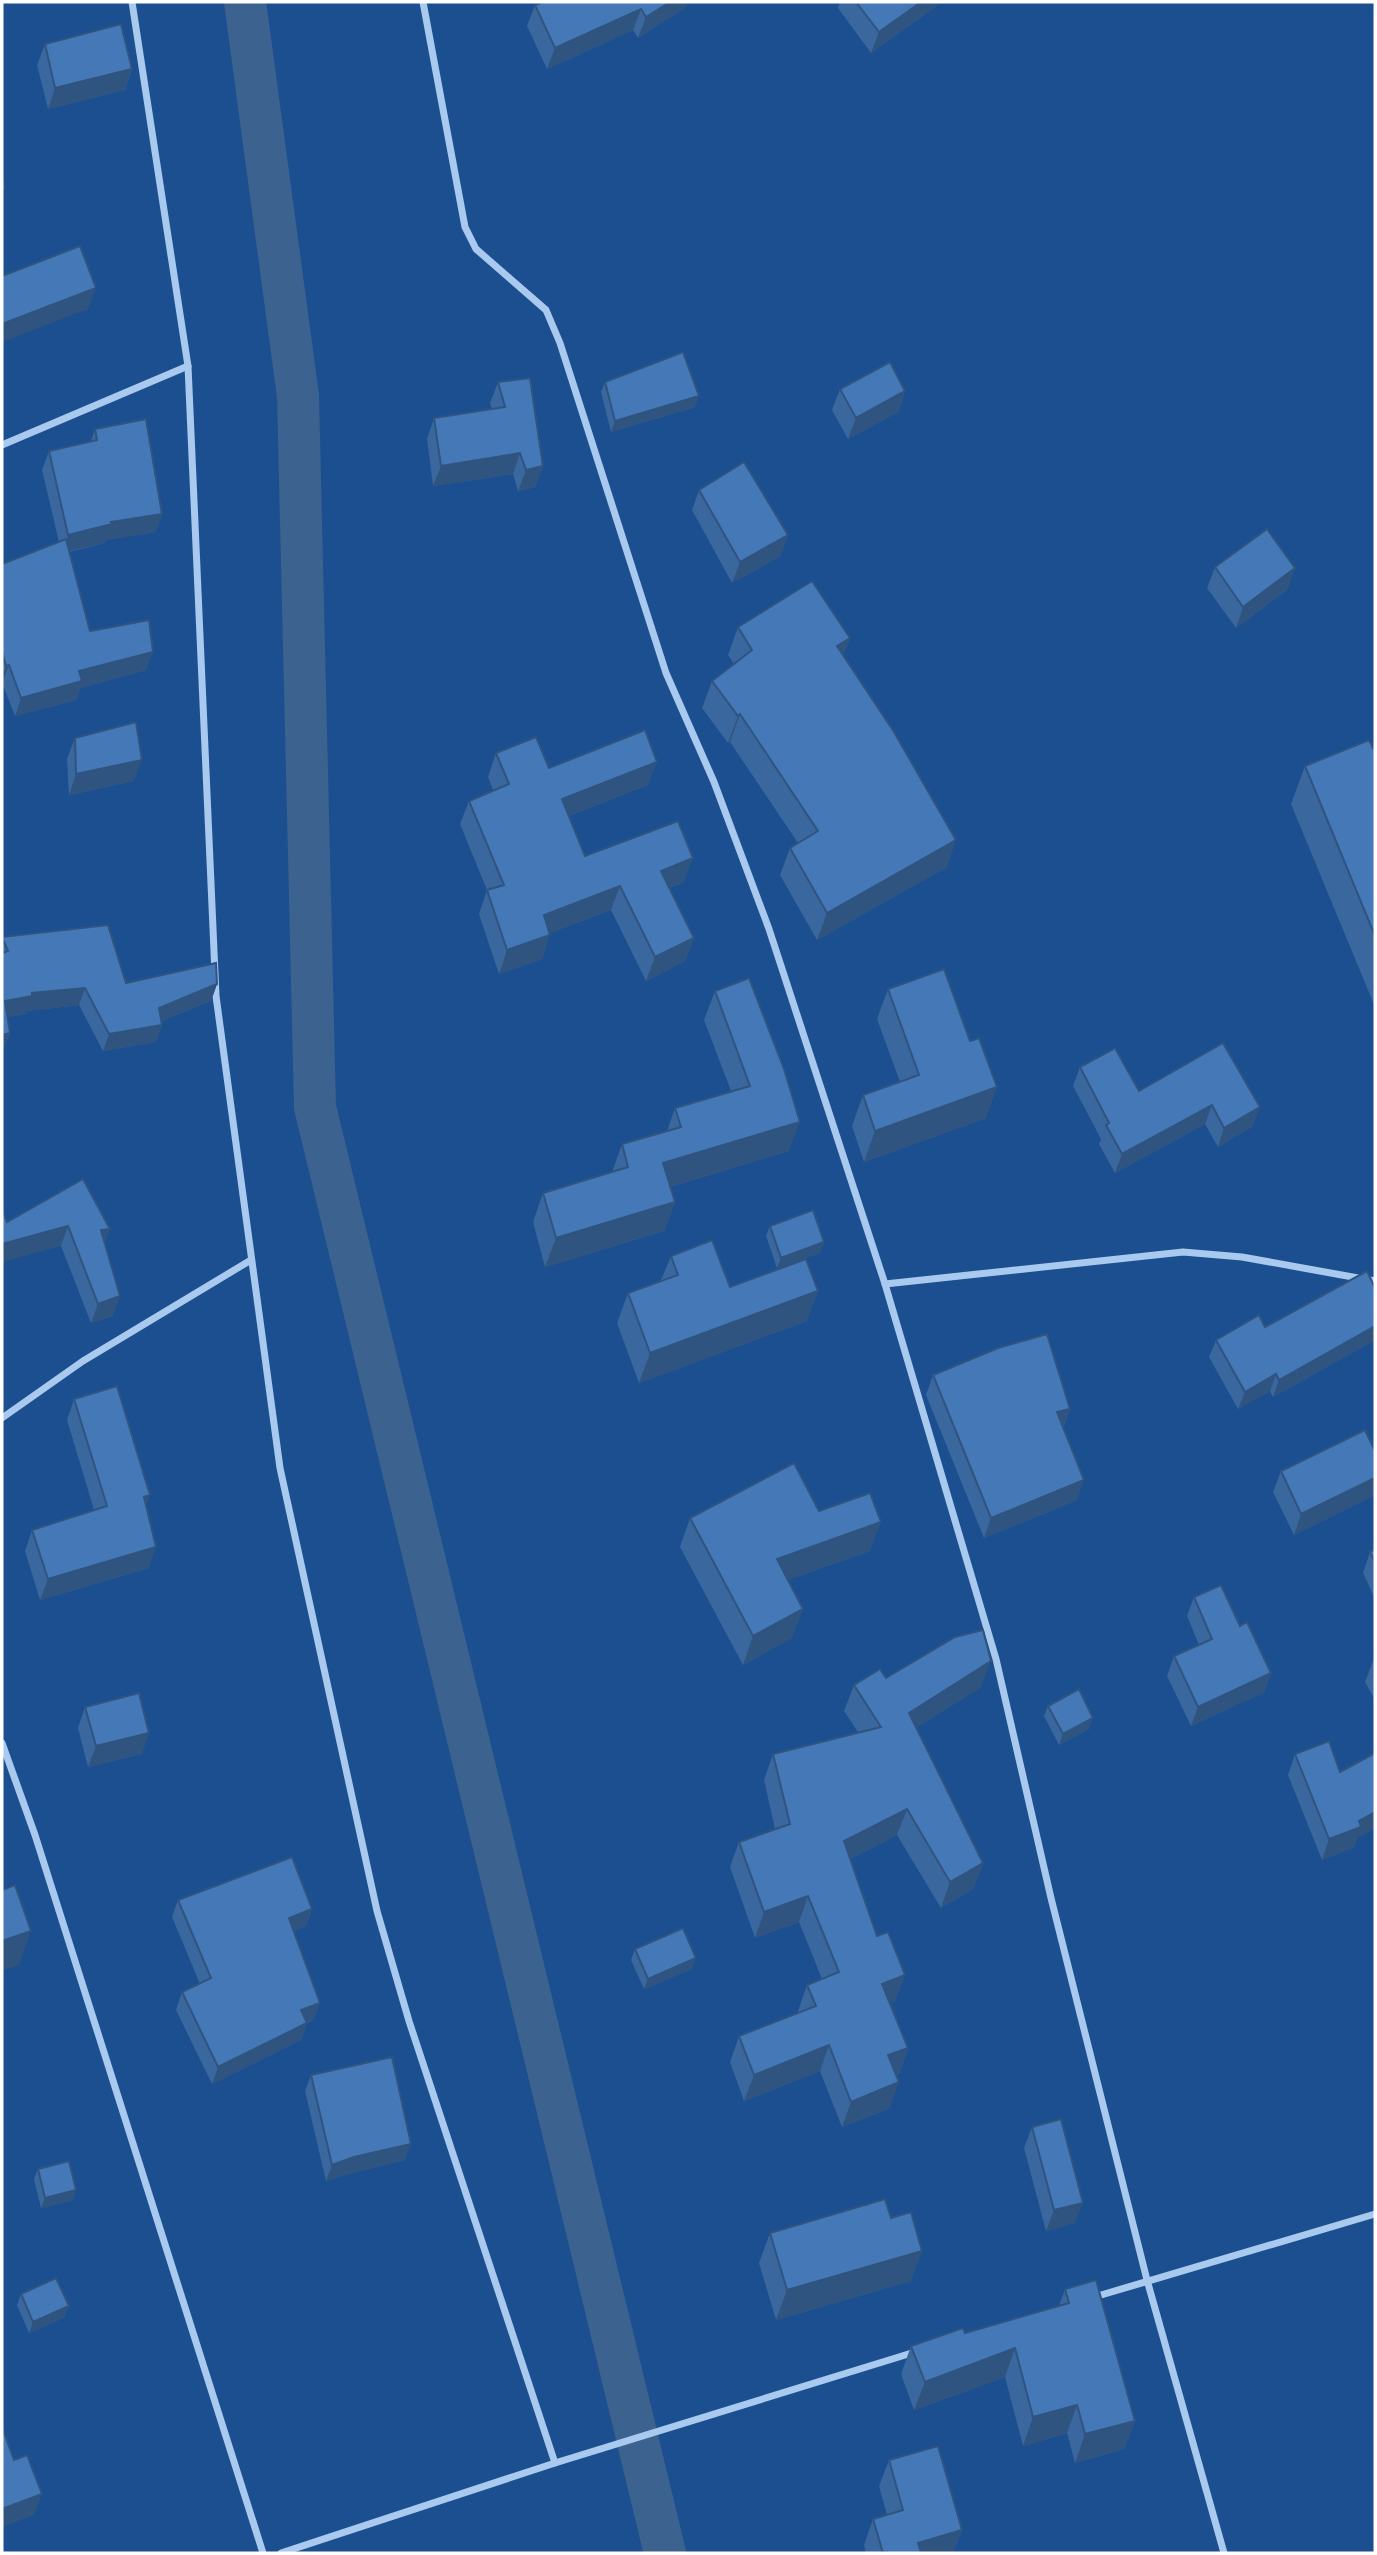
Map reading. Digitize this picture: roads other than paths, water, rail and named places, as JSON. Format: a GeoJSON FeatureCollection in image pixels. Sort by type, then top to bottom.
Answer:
{"type":"FeatureCollection","features":[{"type":"Feature","properties":{"kind":"street"},"geometry":{"type":"LineString","coordinates":[[132,2],[188,366],[216,996],[280,1468],[377,1911],[410,2021],[555,2463]]}},
{"type":"Feature","properties":{"kind":"street"},"geometry":{"type":"LineString","coordinates":[[424,2],[465,227],[476,249],[546,310],[555,332],[666,673],[714,782],[769,929],[885,1284],[996,1659],[1051,1898],[1147,2280],[1224,2553]]}},
{"type":"Feature","properties":{"kind":"street"},"geometry":{"type":"LineString","coordinates":[[2,445],[188,366]]}},
{"type":"Feature","properties":{"kind":"street"},"geometry":{"type":"LineString","coordinates":[[885,1284],[1182,1252],[1242,1257],[1375,1281]]}},
{"type":"Feature","properties":{"kind":"street"},"geometry":{"type":"LineString","coordinates":[[2,1419],[83,1361],[251,1260]]}},
{"type":"Feature","properties":{"kind":"street"},"geometry":{"type":"LineString","coordinates":[[2,1743],[35,1835],[264,2553]]}},
{"type":"Feature","properties":{"kind":"street"},"geometry":{"type":"LineString","coordinates":[[1081,2300],[1375,2214]]}},
{"type":"Feature","properties":{"kind":"street"},"geometry":{"type":"LineString","coordinates":[[281,2553],[555,2463],[923,2349]]}},
{"type":"Feature","properties":{"kind":"waterway"},"geometry":{"type":"LineString","coordinates":[[245,2],[298,396],[315,1107],[665,2553]]}}]}
